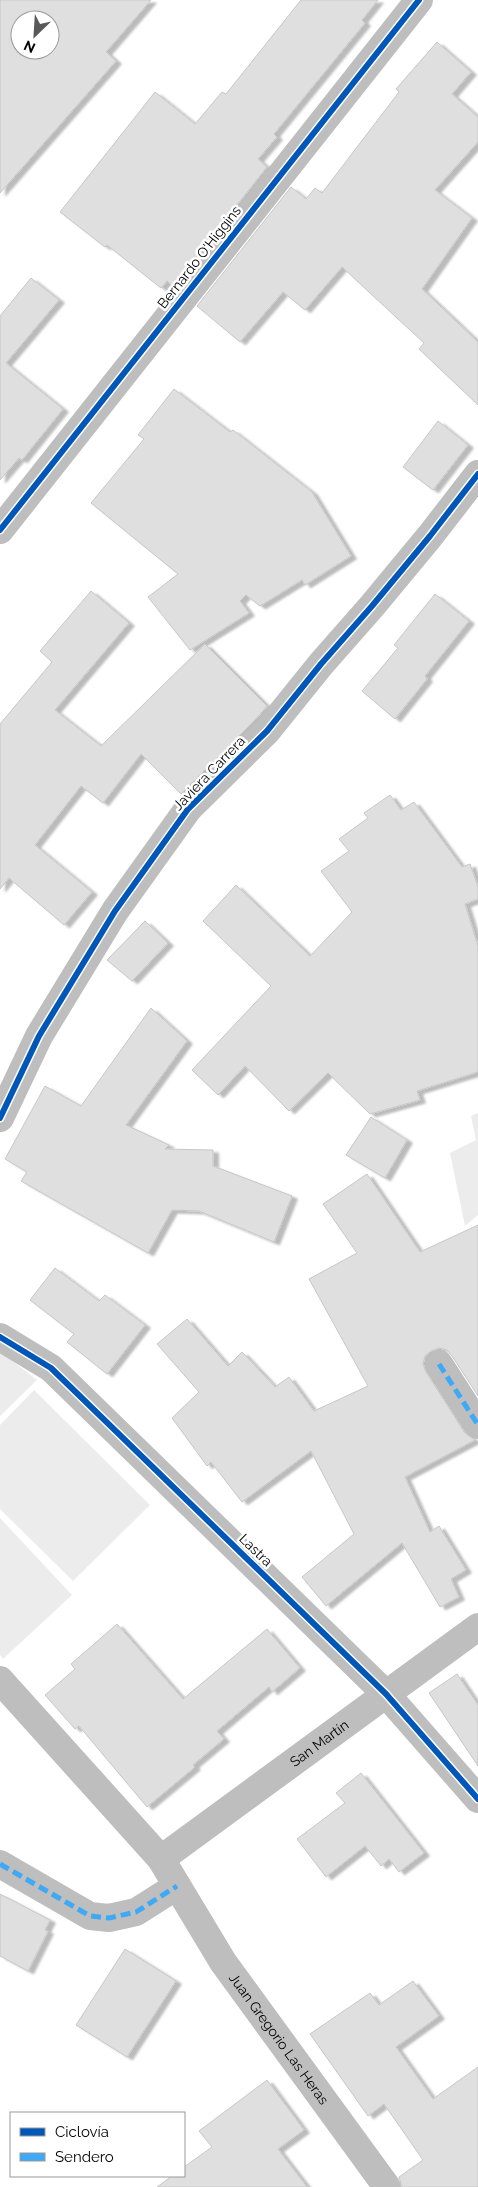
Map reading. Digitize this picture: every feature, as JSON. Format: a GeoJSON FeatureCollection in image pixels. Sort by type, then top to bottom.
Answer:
{"type":"FeatureCollection","features":[{"type":"Feature","properties":{"kind":"street","name":"Bernardo O'Higgins"},"geometry":{"type":"LineString","coordinates":[[0,530],[419,0]]}},
{"type":"Feature","properties":{"kind":"street","name":"Javiera Carrera"},"geometry":{"type":"LineString","coordinates":[[0,1118],[40,1036],[115,911],[188,809],[267,731],[321,664],[424,544],[478,474]]}},
{"type":"Feature","properties":{"kind":"street","name":"Lastra"},"geometry":{"type":"LineString","coordinates":[[0,1337],[51,1368],[386,1694],[478,1799]]}},
{"type":"Feature","properties":{"kind":"street"},"geometry":{"type":"LineString","coordinates":[[439,1364],[478,1425]]}},
{"type":"Feature","properties":{"kind":"street","name":"San Martín"},"geometry":{"type":"LineString","coordinates":[[161,1859],[478,1627]]}},
{"type":"Feature","properties":{"kind":"street","name":"Juan Gregorio Las Heras"},"geometry":{"type":"LineString","coordinates":[[0,1680],[161,1859],[223,1962],[387,2187]]}},
{"type":"Feature","properties":{"kind":"street"},"geometry":{"type":"LineString","coordinates":[[0,1864],[90,1916],[109,1918],[136,1912],[177,1886]]}},
{"type":"Feature","properties":{"kind":"shaded area"},"geometry":{"type":"Polygon","coordinates":[[[478,1113],[478,1215],[465,1226],[450,1153],[476,1140],[471,1116],[478,1113]]]}},
{"type":"Feature","properties":{"kind":"shaded area"},"geometry":{"type":"Polygon","coordinates":[[[0,1351],[37,1380],[0,1416],[0,1351]]]}},
{"type":"Feature","properties":{"kind":"shaded area"},"geometry":{"type":"Polygon","coordinates":[[[34,1390],[150,1505],[73,1581],[0,1509],[0,1425],[34,1390]]]}},
{"type":"Feature","properties":{"kind":"shaded area"},"geometry":{"type":"Polygon","coordinates":[[[0,1518],[72,1595],[3,1659],[0,1655],[0,1518]]]}},
{"type":"Feature","properties":{"kind":"building"},"geometry":{"type":"Polygon","coordinates":[[[0,0],[151,0],[106,52],[116,61],[0,193],[0,0]]]}},
{"type":"Feature","properties":{"kind":"building"},"geometry":{"type":"Polygon","coordinates":[[[301,0],[378,0],[362,20],[365,23],[274,134],[277,137],[258,159],[267,167],[173,286],[167,281],[161,288],[107,245],[105,247],[60,212],[155,92],[195,124],[222,92],[226,94],[301,0]]]}},
{"type":"Feature","properties":{"kind":"building"},"geometry":{"type":"Polygon","coordinates":[[[437,42],[471,72],[452,94],[478,117],[478,142],[435,190],[472,218],[422,289],[478,342],[478,405],[419,349],[424,343],[342,267],[305,310],[283,292],[240,342],[197,306],[291,187],[306,199],[315,188],[322,193],[399,92],[396,89],[437,42]]]}},
{"type":"Feature","properties":{"kind":"building"},"geometry":{"type":"Polygon","coordinates":[[[31,278],[59,300],[6,363],[63,409],[22,460],[19,458],[0,480],[0,316],[31,278]]]}},
{"type":"Feature","properties":{"kind":"building"},"geometry":{"type":"Polygon","coordinates":[[[174,389],[230,432],[233,430],[312,492],[351,556],[305,585],[302,580],[260,606],[246,595],[240,601],[249,613],[190,650],[148,597],[178,574],[91,503],[144,439],[138,435],[174,389]]]}},
{"type":"Feature","properties":{"kind":"building"},"geometry":{"type":"Polygon","coordinates":[[[438,421],[468,445],[433,490],[403,467],[438,421]]]}},
{"type":"Feature","properties":{"kind":"building"},"geometry":{"type":"Polygon","coordinates":[[[91,591],[129,623],[55,710],[101,746],[205,644],[267,706],[181,794],[141,754],[103,803],[81,786],[35,845],[92,892],[64,925],[9,878],[0,889],[0,724],[52,662],[40,651],[91,591]]]}},
{"type":"Feature","properties":{"kind":"building"},"geometry":{"type":"Polygon","coordinates":[[[435,594],[469,621],[425,676],[427,679],[395,719],[362,691],[398,648],[394,645],[435,594]]]}},
{"type":"Feature","properties":{"kind":"building"},"geometry":{"type":"Polygon","coordinates":[[[390,795],[401,810],[414,802],[462,867],[470,864],[478,887],[478,899],[465,904],[478,946],[478,1072],[417,1091],[420,1100],[370,1114],[328,1073],[289,1111],[245,1066],[218,1095],[192,1070],[271,986],[203,921],[236,885],[310,956],[352,912],[321,871],[349,851],[339,839],[368,818],[364,813],[390,795]]]}},
{"type":"Feature","properties":{"kind":"building"},"geometry":{"type":"Polygon","coordinates":[[[145,921],[168,943],[132,981],[107,960],[145,921]]]}},
{"type":"Feature","properties":{"kind":"building"},"geometry":{"type":"Polygon","coordinates":[[[151,1008],[187,1041],[126,1125],[169,1145],[165,1149],[213,1150],[213,1166],[292,1196],[274,1242],[199,1211],[172,1210],[148,1253],[21,1181],[27,1172],[5,1159],[45,1086],[81,1106],[151,1008]]]}},
{"type":"Feature","properties":{"kind":"building"},"geometry":{"type":"Polygon","coordinates":[[[371,1117],[407,1140],[385,1178],[346,1155],[371,1117]]]}},
{"type":"Feature","properties":{"kind":"building"},"geometry":{"type":"Polygon","coordinates":[[[367,1174],[420,1252],[478,1225],[478,1396],[447,1350],[439,1348],[431,1351],[425,1356],[423,1364],[426,1372],[465,1433],[475,1440],[405,1477],[430,1532],[439,1526],[466,1570],[451,1579],[459,1597],[440,1607],[402,1543],[326,1606],[302,1577],[354,1534],[311,1451],[242,1502],[211,1462],[207,1466],[172,1418],[199,1392],[157,1344],[187,1319],[228,1366],[242,1352],[275,1387],[289,1377],[314,1411],[368,1386],[309,1279],[357,1253],[323,1204],[367,1174]]]}},
{"type":"Feature","properties":{"kind":"building"},"geometry":{"type":"Polygon","coordinates":[[[55,1268],[99,1301],[105,1295],[145,1325],[107,1374],[67,1342],[74,1334],[30,1300],[55,1268]]]}},
{"type":"Feature","properties":{"kind":"building"},"geometry":{"type":"Polygon","coordinates":[[[117,1624],[183,1699],[267,1629],[300,1668],[272,1692],[269,1687],[217,1731],[224,1739],[193,1765],[195,1767],[147,1807],[79,1726],[75,1729],[45,1695],[75,1669],[71,1664],[117,1624]]]}},
{"type":"Feature","properties":{"kind":"building"},"geometry":{"type":"Polygon","coordinates":[[[457,1674],[478,1705],[478,1766],[429,1693],[457,1674]]]}},
{"type":"Feature","properties":{"kind":"building"},"geometry":{"type":"Polygon","coordinates":[[[361,1773],[424,1853],[399,1872],[389,1859],[381,1866],[365,1846],[326,1877],[297,1839],[345,1803],[336,1793],[361,1773]]]}},
{"type":"Feature","properties":{"kind":"building"},"geometry":{"type":"Polygon","coordinates":[[[0,1894],[50,1920],[45,1930],[48,1931],[28,1971],[0,1956],[0,1894]]]}},
{"type":"Feature","properties":{"kind":"building"},"geometry":{"type":"Polygon","coordinates":[[[125,1949],[176,1981],[127,2057],[76,2025],[125,1949]]]}},
{"type":"Feature","properties":{"kind":"building"},"geometry":{"type":"Polygon","coordinates":[[[413,1981],[439,2016],[396,2047],[433,2099],[478,2067],[478,2187],[402,2187],[399,2177],[423,2160],[384,2104],[368,2116],[310,2034],[370,1993],[379,2005],[413,1981]]]}},
{"type":"Feature","properties":{"kind":"building"},"geometry":{"type":"Polygon","coordinates":[[[267,2080],[304,2130],[278,2149],[307,2187],[157,2187],[171,2177],[185,2177],[185,2166],[212,2147],[199,2131],[267,2080]]]}},
{"type":"Feature","properties":{"kind":"marked path"},"geometry":{"type":"LineString","coordinates":[[439,1364],[478,1425]]}},
{"type":"Feature","properties":{"kind":"marked path"},"geometry":{"type":"LineString","coordinates":[[0,1864],[90,1916],[109,1918],[136,1912],[177,1886]]}},
{"type":"Feature","properties":{"kind":"cycle path"},"geometry":{"type":"LineString","coordinates":[[0,530],[419,0]]}},
{"type":"Feature","properties":{"kind":"cycle path"},"geometry":{"type":"LineString","coordinates":[[0,1118],[39,1036],[115,911],[188,809],[267,731],[321,664],[430,536],[478,474]]}},
{"type":"Feature","properties":{"kind":"cycle path"},"geometry":{"type":"LineString","coordinates":[[0,1337],[51,1368],[386,1694],[478,1799]]}}]}
